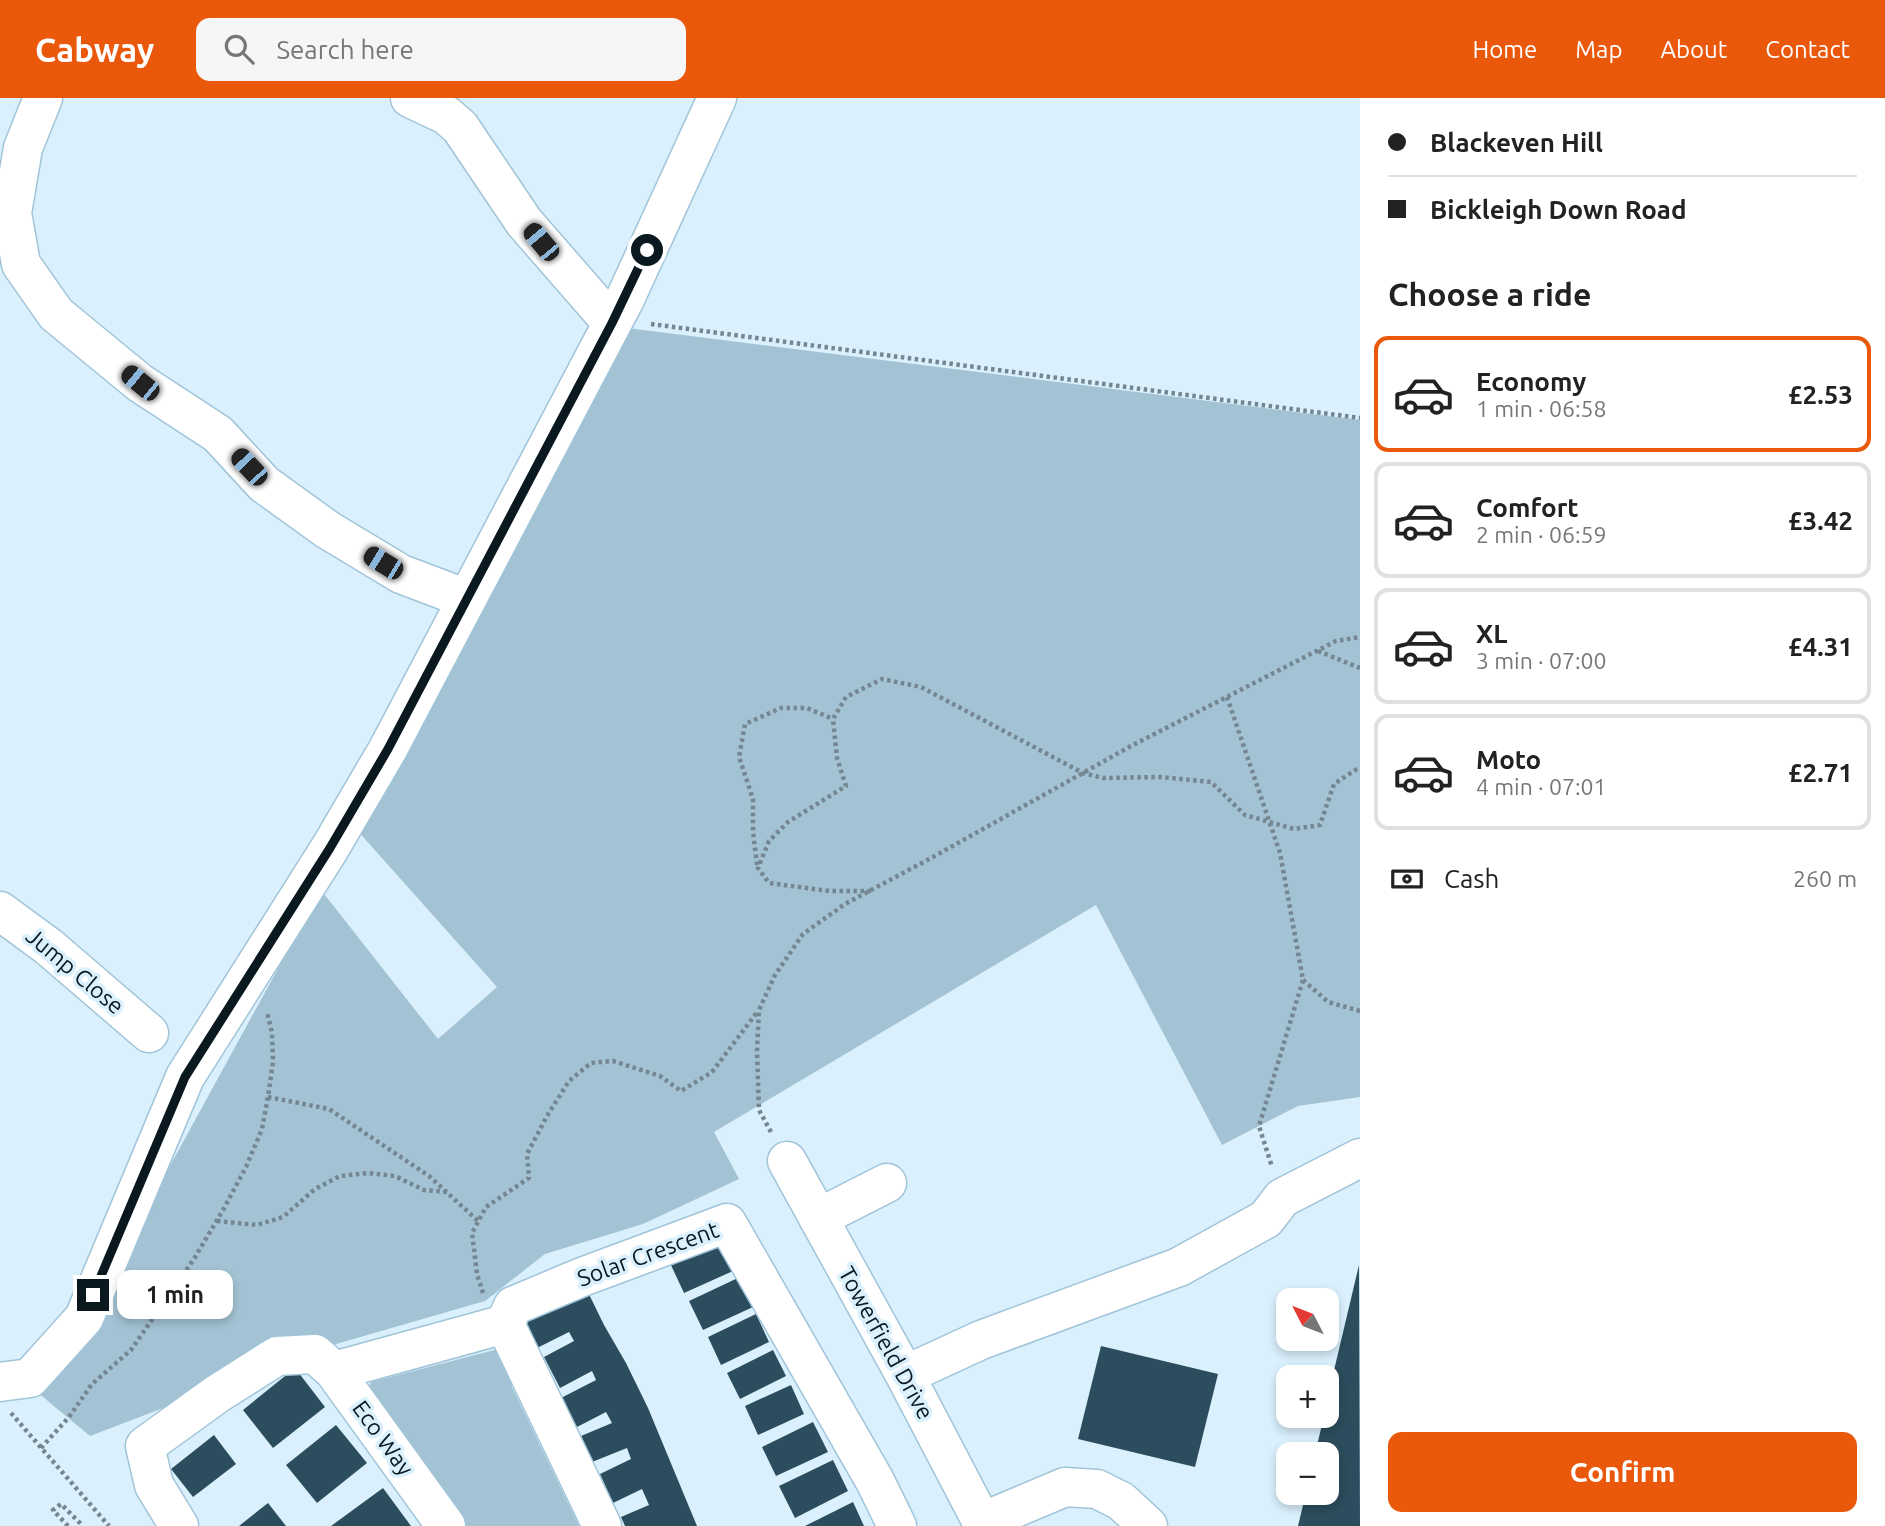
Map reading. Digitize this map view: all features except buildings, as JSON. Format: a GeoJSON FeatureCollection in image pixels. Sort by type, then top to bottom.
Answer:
{"type":"FeatureCollection","features":[{"type":"Feature","properties":{"kind":"street"},"geometry":{"type":"LineString","coordinates":[[43,98],[23,148],[12,213],[21,264],[56,314],[140,383],[218,434],[264,484],[328,530],[401,574],[467,599]]}},
{"type":"Feature","properties":{"kind":"street"},"geometry":{"type":"LineString","coordinates":[[410,98],[446,115],[460,127],[524,222],[618,313]]}},
{"type":"Feature","properties":{"kind":"street"},"geometry":{"type":"LineString","coordinates":[[5,1397],[30,1378],[84,1318],[185,1077],[330,848],[388,749],[618,313],[717,98]]}},
{"type":"Feature","properties":{"kind":"street","name":"Jump Close"},"geometry":{"type":"LineString","coordinates":[[0,911],[49,947],[149,1033]]}},
{"type":"Feature","properties":{"kind":"street"},"geometry":{"type":"LineString","coordinates":[[905,1374],[981,1340],[1179,1267],[1266,1219],[1282,1198],[1360,1158]]}},
{"type":"Feature","properties":{"kind":"street","name":"Towerfield Drive"},"geometry":{"type":"LineString","coordinates":[[786,1161],[905,1374],[983,1524]]}},
{"type":"Feature","properties":{"kind":"street"},"geometry":{"type":"LineString","coordinates":[[818,1218],[887,1183]]}},
{"type":"Feature","properties":{"kind":"street","name":"Solar Crescent"},"geometry":{"type":"LineString","coordinates":[[505,1324],[513,1306],[727,1223],[875,1481],[897,1526]]}},
{"type":"Feature","properties":{"kind":"street"},"geometry":{"type":"LineString","coordinates":[[179,1526],[154,1485],[145,1446],[217,1394],[277,1356],[324,1363],[505,1324],[602,1526]]}},
{"type":"Feature","properties":{"kind":"street","name":"Eco Way"},"geometry":{"type":"LineString","coordinates":[[324,1363],[446,1526]]}},
{"type":"Feature","properties":{"kind":"street"},"geometry":{"type":"LineString","coordinates":[[983,1524],[1065,1488],[1097,1489],[1121,1501],[1148,1526]]}},
{"type":"Feature","properties":{"kind":"path"},"geometry":{"type":"LineString","coordinates":[[618,313],[662,327],[1360,418]]}},
{"type":"Feature","properties":{"kind":"path"},"geometry":{"type":"LineString","coordinates":[[505,1324],[485,1301],[477,1273],[472,1233],[486,1207],[529,1178],[527,1154],[542,1125],[569,1081],[591,1063],[613,1061],[660,1076],[681,1091],[712,1072],[759,1010],[775,975],[803,934],[845,904],[1131,746],[1336,642],[1360,637]]}},
{"type":"Feature","properties":{"kind":"path"},"geometry":{"type":"LineString","coordinates":[[1318,651],[1360,668]]}},
{"type":"Feature","properties":{"kind":"path"},"geometry":{"type":"LineString","coordinates":[[758,868],[769,841],[788,822],[846,786],[837,758],[832,719],[846,697],[882,679],[921,687],[1083,773],[1102,778],[1161,777],[1211,782],[1245,815],[1294,829],[1320,825],[1334,784],[1360,767]]}},
{"type":"Feature","properties":{"kind":"path"},"geometry":{"type":"LineString","coordinates":[[1227,698],[1280,853],[1303,980],[1259,1126],[1282,1198]]}},
{"type":"Feature","properties":{"kind":"path"},"geometry":{"type":"LineString","coordinates":[[832,719],[807,708],[781,708],[745,724],[739,757],[753,799],[752,831],[758,868],[769,883],[829,891],[871,891]]}},
{"type":"Feature","properties":{"kind":"path"},"geometry":{"type":"LineString","coordinates":[[41,1448],[69,1417],[92,1384],[131,1350],[194,1259],[246,1167],[262,1129],[273,1062],[272,1033],[263,995],[252,970]]}},
{"type":"Feature","properties":{"kind":"path"},"geometry":{"type":"LineString","coordinates":[[1303,980],[1328,1002],[1360,1012]]}},
{"type":"Feature","properties":{"kind":"path"},"geometry":{"type":"LineString","coordinates":[[759,1010],[757,1051],[760,1110],[786,1161]]}},
{"type":"Feature","properties":{"kind":"path"},"geometry":{"type":"LineString","coordinates":[[268,1097],[329,1109],[429,1176],[478,1221]]}},
{"type":"Feature","properties":{"kind":"path"},"geometry":{"type":"LineString","coordinates":[[217,1222],[257,1225],[283,1217],[315,1189],[340,1176],[368,1172],[396,1176],[424,1190],[447,1192]]}},
{"type":"Feature","properties":{"kind":"path"},"geometry":{"type":"LineString","coordinates":[[5,1397],[41,1448],[109,1526]]}},
{"type":"Feature","properties":{"kind":"path"},"geometry":{"type":"LineString","coordinates":[[68,1526],[53,1510],[61,1504],[83,1526]]}},
{"type":"Feature","properties":{"kind":"shaded area"},"geometry":{"type":"Polygon","coordinates":[[[619,327],[1360,420],[1360,1097],[1298,1106],[1222,1145],[1096,905],[714,1132],[739,1179],[643,1224],[545,1254],[485,1301],[312,1351],[90,1436],[31,1387],[67,1354],[321,890],[438,1039],[497,987],[356,829],[619,327]]]}},
{"type":"Feature","properties":{"kind":"shaded area"},"geometry":{"type":"Polygon","coordinates":[[[502,1348],[513,1371],[512,1387],[579,1526],[465,1526],[368,1391],[371,1382],[502,1348]]]}},
{"type":"Feature","properties":{"kind":"route"},"geometry":{"type":"LineString","coordinates":[[93,1295],[185,1077],[330,848],[388,749],[624,301],[647,250]]}}]}
